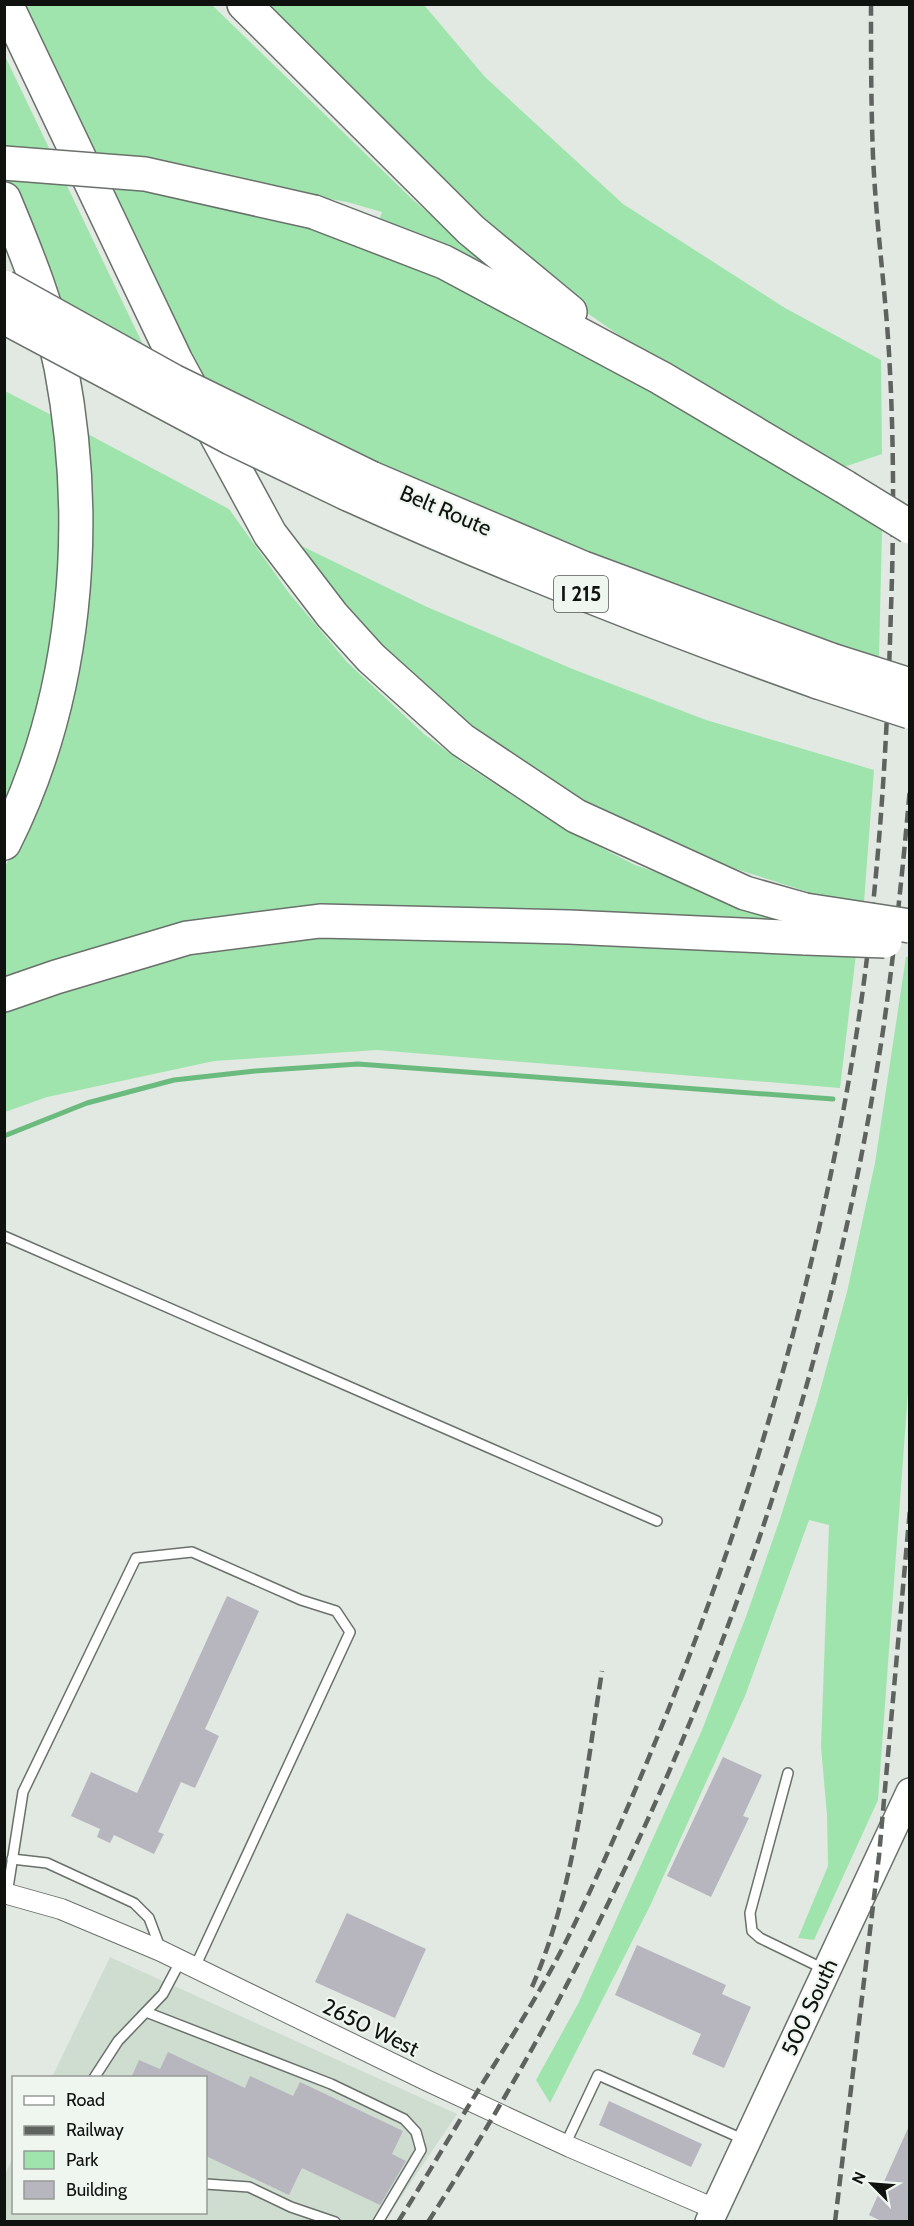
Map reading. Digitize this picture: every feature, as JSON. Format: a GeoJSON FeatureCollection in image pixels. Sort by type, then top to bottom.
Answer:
{"type":"FeatureCollection","features":[{"type":"Feature","properties":{"kind":"highway"},"geometry":{"type":"LineString","coordinates":[[6,4],[176,362],[270,534],[332,615],[371,658],[462,740],[576,816],[745,893],[806,924],[909,942]]}},
{"type":"Feature","properties":{"kind":"highway"},"geometry":{"type":"LineString","coordinates":[[249,8],[471,230],[561,305],[661,378]]}},
{"type":"Feature","properties":{"kind":"highway"},"geometry":{"type":"LineString","coordinates":[[4,163],[145,174],[314,212],[444,262],[661,378],[909,527]]}},
{"type":"Feature","properties":{"kind":"highway"},"geometry":{"type":"LineString","coordinates":[[4,199],[42,293],[60,365],[72,437],[77,533],[73,596],[64,660],[51,717],[34,772],[4,843]]}},
{"type":"Feature","properties":{"kind":"highway","name":"Belt Route"},"geometry":{"type":"LineString","coordinates":[[4,287],[360,486]]}},
{"type":"Feature","properties":{"kind":"highway","name":"Belt Route"},"geometry":{"type":"LineString","coordinates":[[4,317],[221,433],[583,568],[825,671],[909,711]]}},
{"type":"Feature","properties":{"kind":"highway","name":"Belt Route"},"geometry":{"type":"LineString","coordinates":[[825,671],[909,685]]}},
{"type":"Feature","properties":{"kind":"highway"},"geometry":{"type":"LineString","coordinates":[[4,995],[187,938],[320,921],[569,927],[806,924],[909,927]]}},
{"type":"Feature","properties":{"kind":"street","name":"500 South"},"geometry":{"type":"LineString","coordinates":[[712,2215],[909,1792]]}},
{"type":"Feature","properties":{"kind":"street","name":"2650 West"},"geometry":{"type":"LineString","coordinates":[[6,1894],[61,1909],[161,1951],[428,2081],[712,2215]]}},
{"type":"Feature","properties":{"kind":"lane"},"geometry":{"type":"LineString","coordinates":[[4,1236],[657,1521]]}},
{"type":"Feature","properties":{"kind":"lane"},"geometry":{"type":"LineString","coordinates":[[6,1894],[23,1792],[136,1558],[192,1552],[301,1600],[336,1611],[350,1632],[188,1964],[118,2041],[95,2076]]}},
{"type":"Feature","properties":{"kind":"lane"},"geometry":{"type":"LineString","coordinates":[[789,1773],[750,1913],[752,1930],[759,1938],[826,1970]]}},
{"type":"Feature","properties":{"kind":"lane"},"geometry":{"type":"LineString","coordinates":[[12,1859],[47,1863],[134,1903],[149,1918],[161,1951]]}},
{"type":"Feature","properties":{"kind":"lane"},"geometry":{"type":"LineString","coordinates":[[146,2012],[331,2084],[404,2119],[416,2132],[421,2150],[378,2222]]}},
{"type":"Feature","properties":{"kind":"lane"},"geometry":{"type":"LineString","coordinates":[[565,2145],[598,2075],[747,2141]]}},
{"type":"Feature","properties":{"kind":"lane"},"geometry":{"type":"LineString","coordinates":[[207,2184],[249,2187],[291,2207],[335,2222]]}},
{"type":"Feature","properties":{"kind":"shaded area"},"geometry":{"type":"Polygon","coordinates":[[[110,1957],[457,2114],[385,2221],[5,2221],[4,2176],[12,2160],[12,2214],[207,2214],[207,2076],[52,2076],[110,1957]]]}},
{"type":"Feature","properties":{"kind":"green space"},"geometry":{"type":"Polygon","coordinates":[[[21,5],[212,5],[411,198],[485,262],[482,267],[379,221],[382,212],[347,202],[90,157],[21,5]]]}},
{"type":"Feature","properties":{"kind":"green space"},"geometry":{"type":"Polygon","coordinates":[[[268,5],[424,5],[485,77],[623,204],[785,308],[881,360],[882,454],[838,469],[623,338],[573,303],[518,257],[290,34],[268,5]]]}},
{"type":"Feature","properties":{"kind":"green space"},"geometry":{"type":"Polygon","coordinates":[[[4,54],[146,351],[55,301],[28,222],[5,176],[4,54]]]}},
{"type":"Feature","properties":{"kind":"green space"},"geometry":{"type":"Polygon","coordinates":[[[92,171],[372,242],[528,317],[882,530],[879,657],[663,585],[342,447],[189,370],[92,171]]]}},
{"type":"Feature","properties":{"kind":"green space"},"geometry":{"type":"Polygon","coordinates":[[[5,391],[59,419],[64,444],[58,643],[5,825],[5,391]]]}},
{"type":"Feature","properties":{"kind":"green space"},"geometry":{"type":"Polygon","coordinates":[[[82,431],[229,509],[289,593],[347,662],[424,734],[464,764],[561,827],[635,865],[805,923],[367,910],[5,984],[5,867],[43,787],[82,431]]]}},
{"type":"Feature","properties":{"kind":"green space"},"geometry":{"type":"Polygon","coordinates":[[[277,534],[427,607],[575,670],[706,720],[874,770],[864,902],[820,896],[652,842],[606,823],[437,707],[277,534]]]}},
{"type":"Feature","properties":{"kind":"green space"},"geometry":{"type":"Polygon","coordinates":[[[350,932],[857,946],[840,1088],[377,1050],[214,1061],[47,1097],[5,1112],[4,1008],[182,950],[350,932]]]}},
{"type":"Feature","properties":{"kind":"green space"},"geometry":{"type":"Polygon","coordinates":[[[906,957],[910,957],[909,1378],[878,1800],[814,1940],[798,1938],[828,1866],[827,1815],[821,1747],[829,1525],[809,1520],[745,1696],[650,1906],[550,2103],[536,2080],[578,2004],[702,1730],[747,1614],[817,1402],[847,1292],[875,1163],[906,957]]]}},
{"type":"Feature","properties":{"kind":"building"},"geometry":{"type":"Polygon","coordinates":[[[227,1596],[259,1611],[205,1729],[219,1736],[195,1788],[181,1782],[158,1832],[164,1834],[154,1854],[114,1835],[110,1843],[97,1837],[100,1829],[71,1816],[91,1772],[137,1793],[227,1596]]]}},
{"type":"Feature","properties":{"kind":"building"},"geometry":{"type":"Polygon","coordinates":[[[723,1757],[762,1775],[743,1816],[749,1818],[711,1897],[667,1876],[723,1757]]]}},
{"type":"Feature","properties":{"kind":"building"},"geometry":{"type":"Polygon","coordinates":[[[347,1913],[426,1949],[395,2018],[315,1982],[347,1913]]]}},
{"type":"Feature","properties":{"kind":"building"},"geometry":{"type":"Polygon","coordinates":[[[637,1945],[726,1985],[722,1994],[751,2007],[724,2068],[692,2054],[701,2034],[615,1995],[637,1945]]]}},
{"type":"Feature","properties":{"kind":"building"},"geometry":{"type":"Polygon","coordinates":[[[168,2052],[245,2088],[250,2076],[293,2096],[300,2082],[403,2131],[392,2154],[406,2161],[380,2205],[302,2168],[289,2195],[207,2156],[207,2076],[132,2076],[139,2060],[160,2069],[168,2052]]]}},
{"type":"Feature","properties":{"kind":"building"},"geometry":{"type":"Polygon","coordinates":[[[609,2101],[702,2144],[691,2167],[599,2125],[609,2101]]]}},
{"type":"Feature","properties":{"kind":"building"},"geometry":{"type":"Polygon","coordinates":[[[909,2126],[909,2222],[883,2222],[869,2215],[909,2126]]]}},
{"type":"Feature","properties":{"kind":"waterway"},"geometry":{"type":"LineString","coordinates":[[4,1136],[87,1103],[174,1080],[255,1071],[358,1064],[833,1099]]}},
{"type":"Feature","properties":{"kind":"railway"},"geometry":{"type":"LineString","coordinates":[[398,2222],[524,2017],[556,1960],[624,1815],[669,1708],[748,1490],[781,1378],[810,1266],[835,1152],[864,984],[876,877],[884,770],[891,609],[892,417],[873,156],[871,4]]}},
{"type":"Feature","properties":{"kind":"railway"},"geometry":{"type":"LineString","coordinates":[[428,2222],[512,2084],[589,1942],[658,1797],[720,1647],[773,1495],[819,1340],[856,1183],[884,1024],[899,906],[910,788]]}},
{"type":"Feature","properties":{"kind":"railway"},"geometry":{"type":"LineString","coordinates":[[835,2222],[879,1856],[910,1509]]}},
{"type":"Feature","properties":{"kind":"railway"},"geometry":{"type":"LineString","coordinates":[[532,1987],[547,1949],[569,1872],[584,1792],[602,1671]]}}]}
